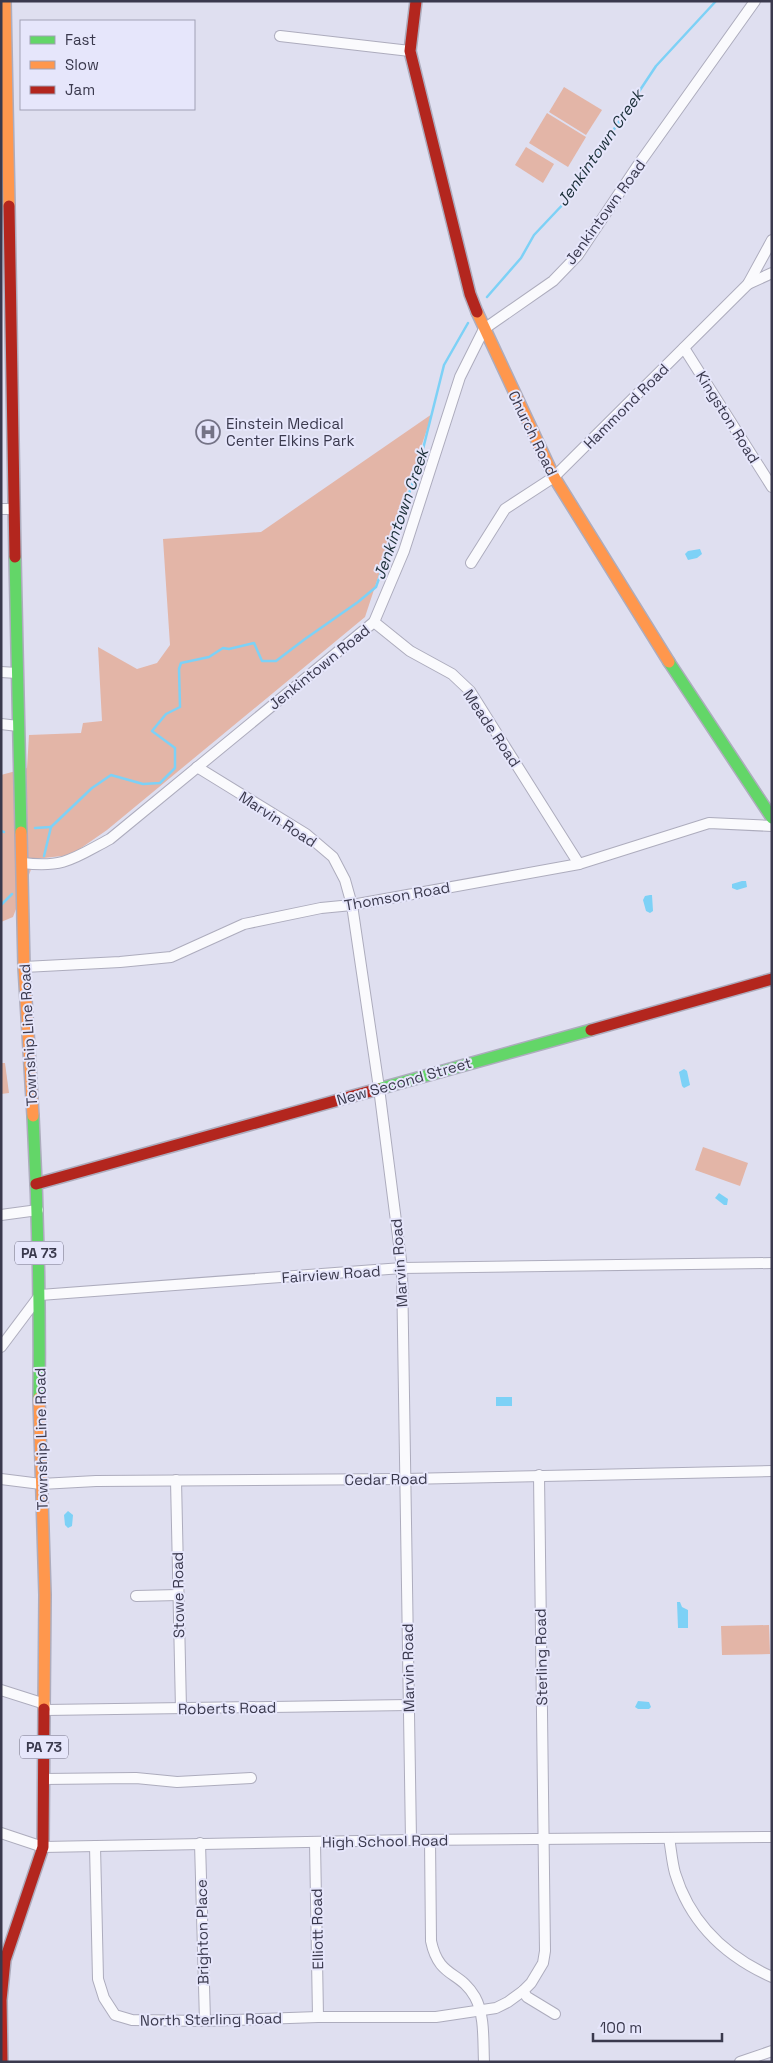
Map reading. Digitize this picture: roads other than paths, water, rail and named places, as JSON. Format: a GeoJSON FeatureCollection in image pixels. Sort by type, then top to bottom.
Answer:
{"type":"FeatureCollection","features":[{"type":"Feature","properties":{"kind":"main road","name":"Township Line Road"},"geometry":{"type":"LineString","coordinates":[[2,2062],[1,2000],[4,1948],[43,1847],[45,1707],[45,1595],[41,1484],[38,1210],[24,968],[17,673],[7,509],[4,197],[5,1]]}},
{"type":"Feature","properties":{"kind":"main road","name":"Church Road"},"geometry":{"type":"LineString","coordinates":[[416,1],[410,51],[470,294],[484,329],[554,478],[677,674],[772,818]]}},
{"type":"Feature","properties":{"kind":"main road","name":"New Second Street"},"geometry":{"type":"LineString","coordinates":[[36,1184],[772,979]]}},
{"type":"Feature","properties":{"kind":"street","name":"Jenkintown Road"},"geometry":{"type":"LineString","coordinates":[[23,863],[45,866],[68,862],[110,839],[374,622],[404,551],[460,377],[484,329],[553,281],[578,256],[636,168],[755,1]]}},
{"type":"Feature","properties":{"kind":"street"},"geometry":{"type":"LineString","coordinates":[[280,36],[410,51]]}},
{"type":"Feature","properties":{"kind":"street","name":"Hammond Road"},"geometry":{"type":"LineString","coordinates":[[471,563],[505,509],[554,478],[748,284],[772,240]]}},
{"type":"Feature","properties":{"kind":"street"},"geometry":{"type":"LineString","coordinates":[[748,284],[772,273]]}},
{"type":"Feature","properties":{"kind":"street","name":"Kingston Road"},"geometry":{"type":"LineString","coordinates":[[684,348],[772,487]]}},
{"type":"Feature","properties":{"kind":"street","name":"Meade Road"},"geometry":{"type":"LineString","coordinates":[[374,622],[410,651],[452,674],[470,691],[579,864]]}},
{"type":"Feature","properties":{"kind":"street"},"geometry":{"type":"LineString","coordinates":[[1,672],[17,673]]}},
{"type":"Feature","properties":{"kind":"street"},"geometry":{"type":"LineString","coordinates":[[1,724],[18,726]]}},
{"type":"Feature","properties":{"kind":"street","name":"Marvin Road"},"geometry":{"type":"LineString","coordinates":[[197,767],[306,834],[333,857],[345,880],[352,905],[379,1088],[402,1268],[411,1840]]}},
{"type":"Feature","properties":{"kind":"street","name":"Thomson Road"},"geometry":{"type":"LineString","coordinates":[[24,968],[171,957],[244,924],[321,908],[352,905],[579,864],[709,823],[772,826]]}},
{"type":"Feature","properties":{"kind":"street"},"geometry":{"type":"LineString","coordinates":[[1,1215],[38,1210]]}},
{"type":"Feature","properties":{"kind":"street","name":"Fairview Road"},"geometry":{"type":"LineString","coordinates":[[40,1295],[402,1268],[772,1262]]}},
{"type":"Feature","properties":{"kind":"street"},"geometry":{"type":"LineString","coordinates":[[1,1347],[40,1295]]}},
{"type":"Feature","properties":{"kind":"street","name":"Cedar Road"},"geometry":{"type":"LineString","coordinates":[[1,1479],[41,1484],[96,1481],[405,1479],[772,1471]]}},
{"type":"Feature","properties":{"kind":"street","name":"Sterling Road"},"geometry":{"type":"LineString","coordinates":[[524,1991],[540,1968],[545,1951],[539,1475]]}},
{"type":"Feature","properties":{"kind":"street","name":"Stowe Road"},"geometry":{"type":"LineString","coordinates":[[176,1480],[181,1709]]}},
{"type":"Feature","properties":{"kind":"street"},"geometry":{"type":"LineString","coordinates":[[136,1596],[178,1595]]}},
{"type":"Feature","properties":{"kind":"street","name":"Roberts Road"},"geometry":{"type":"LineString","coordinates":[[1,1690],[45,1707],[181,1709],[409,1705]]}},
{"type":"Feature","properties":{"kind":"street"},"geometry":{"type":"LineString","coordinates":[[44,1779],[136,1778],[177,1782],[251,1778]]}},
{"type":"Feature","properties":{"kind":"street","name":"High School Road"},"geometry":{"type":"LineString","coordinates":[[1,1833],[43,1847],[411,1840],[772,1837]]}},
{"type":"Feature","properties":{"kind":"street"},"geometry":{"type":"LineString","coordinates":[[669,1838],[674,1871],[682,1894],[708,1934],[730,1954],[772,1977]]}},
{"type":"Feature","properties":{"kind":"street"},"geometry":{"type":"LineString","coordinates":[[430,1840],[431,1941],[439,1964],[465,1984],[475,1996],[480,2011],[484,2062]]}},
{"type":"Feature","properties":{"kind":"street","name":"Elliott Road"},"geometry":{"type":"LineString","coordinates":[[315,1842],[318,2017]]}},
{"type":"Feature","properties":{"kind":"street","name":"Brighton Place"},"geometry":{"type":"LineString","coordinates":[[200,1844],[205,2021]]}},
{"type":"Feature","properties":{"kind":"street","name":"North Sterling Road"},"geometry":{"type":"LineString","coordinates":[[95,1846],[98,1979],[104,1998],[116,2014],[132,2020],[205,2021],[318,2017],[436,2017],[496,2008],[524,1991]]}},
{"type":"Feature","properties":{"kind":"street"},"geometry":{"type":"LineString","coordinates":[[524,1991],[527,1997],[555,2014]]}},
{"type":"Feature","properties":{"kind":"street"},"geometry":{"type":"LineString","coordinates":[[740,2062],[772,2051]]}},
{"type":"Feature","properties":{"kind":"water"},"geometry":{"type":"Polygon","coordinates":[[[700,549],[702,554],[697,558],[688,560],[685,554],[688,551],[700,549]]]}},
{"type":"Feature","properties":{"kind":"water"},"geometry":{"type":"Polygon","coordinates":[[[746,881],[747,887],[737,890],[732,888],[732,884],[746,881]]]}},
{"type":"Feature","properties":{"kind":"water"},"geometry":{"type":"Polygon","coordinates":[[[652,895],[653,911],[650,913],[646,911],[643,900],[645,896],[652,895]]]}},
{"type":"Feature","properties":{"kind":"water"},"geometry":{"type":"Polygon","coordinates":[[[684,1069],[687,1071],[690,1085],[684,1088],[679,1072],[684,1069]]]}},
{"type":"Feature","properties":{"kind":"water"},"geometry":{"type":"Polygon","coordinates":[[[719,1193],[728,1199],[727,1205],[724,1205],[715,1198],[719,1193]]]}},
{"type":"Feature","properties":{"kind":"water"},"geometry":{"type":"Polygon","coordinates":[[[496,1397],[512,1397],[512,1406],[496,1406],[496,1397]]]}},
{"type":"Feature","properties":{"kind":"water"},"geometry":{"type":"Polygon","coordinates":[[[68,1511],[73,1515],[72,1526],[68,1528],[65,1525],[64,1515],[68,1511]]]}},
{"type":"Feature","properties":{"kind":"water"},"geometry":{"type":"Polygon","coordinates":[[[677,1602],[680,1602],[682,1607],[688,1610],[688,1628],[678,1628],[677,1602]]]}},
{"type":"Feature","properties":{"kind":"water"},"geometry":{"type":"Polygon","coordinates":[[[638,1701],[649,1702],[651,1707],[649,1709],[638,1709],[635,1707],[638,1701]]]}},
{"type":"Feature","properties":{"kind":"waterway","name":"Jenkintown Creek"},"geometry":{"type":"LineString","coordinates":[[487,297],[521,258],[534,235],[567,200],[656,66],[716,1]]}},
{"type":"Feature","properties":{"kind":"waterway","name":"Jenkintown Creek"},"geometry":{"type":"LineString","coordinates":[[44,856],[51,827],[92,788],[111,775],[143,784],[160,783],[175,768],[175,748],[152,731],[166,714],[180,707],[179,669],[181,663],[209,657],[223,648],[229,649],[254,643],[262,661],[276,661],[376,587],[419,465],[444,365],[468,323]]}},
{"type":"Feature","properties":{"kind":"waterway"},"geometry":{"type":"LineString","coordinates":[[35,828],[51,827]]}},
{"type":"Feature","properties":{"kind":"waterway","name":"Jenkintown Creek"},"geometry":{"type":"LineString","coordinates":[[1,905],[12,894]]}},
{"type":"Feature","properties":{"kind":"place","name":"Einstein Medical Center Elkins Park"},"geometry":{"type":"Point","coordinates":[208,432]}}]}
